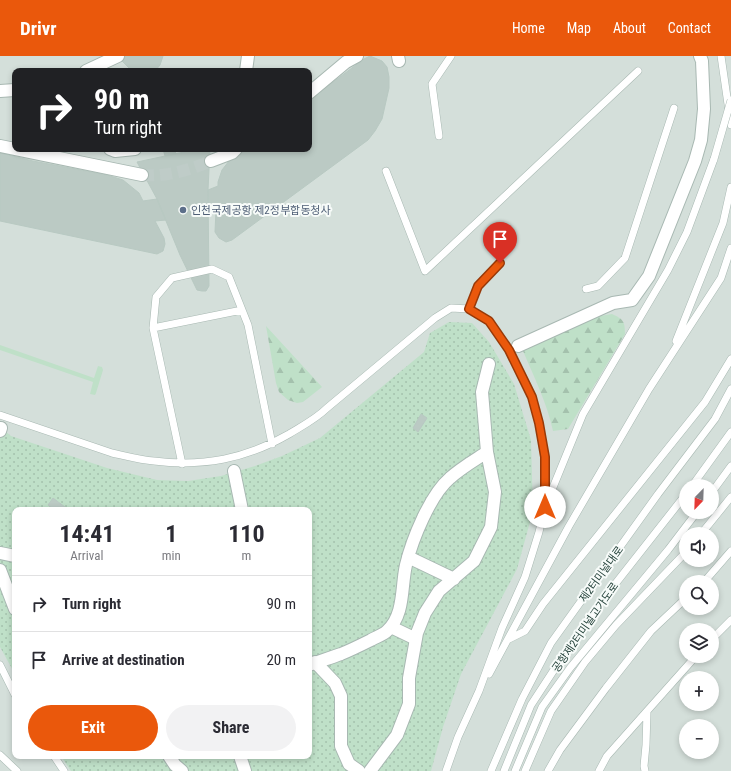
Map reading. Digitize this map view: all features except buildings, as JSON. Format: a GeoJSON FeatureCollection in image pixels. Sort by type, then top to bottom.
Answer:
{"type":"FeatureCollection","features":[{"type":"Feature","properties":{"kind":"street"},"geometry":{"type":"LineString","coordinates":[[92,68],[118,56]]}},
{"type":"Feature","properties":{"kind":"street"},"geometry":{"type":"LineString","coordinates":[[246,68],[248,56]]}},
{"type":"Feature","properties":{"kind":"street"},"geometry":{"type":"LineString","coordinates":[[312,90],[346,62],[357,56]]}},
{"type":"Feature","properties":{"kind":"street"},"geometry":{"type":"LineString","coordinates":[[518,346],[613,303],[632,300],[649,276],[695,161],[701,140],[704,109],[702,61],[700,56]]}},
{"type":"Feature","properties":{"kind":"street"},"geometry":{"type":"LineString","coordinates":[[0,91],[12,90]]}},
{"type":"Feature","properties":{"kind":"street"},"geometry":{"type":"LineString","coordinates":[[0,146],[12,148]]}},
{"type":"Feature","properties":{"kind":"street"},"geometry":{"type":"LineString","coordinates":[[29,152],[142,175]]}},
{"type":"Feature","properties":{"kind":"street"},"geometry":{"type":"LineString","coordinates":[[211,161],[233,152]]}},
{"type":"Feature","properties":{"kind":"street"},"geometry":{"type":"LineString","coordinates":[[370,771],[397,735],[409,704],[409,678],[416,638],[425,613],[439,592],[474,561],[491,527],[495,492],[487,452],[482,392],[489,364]]}},
{"type":"Feature","properties":{"kind":"street"},"geometry":{"type":"LineString","coordinates":[[312,663],[342,654],[387,632],[391,628],[397,617],[400,606],[403,580],[408,557],[424,515],[436,495],[449,479],[487,452]]}},
{"type":"Feature","properties":{"kind":"street"},"geometry":{"type":"LineString","coordinates":[[234,471],[241,507]]}},
{"type":"Feature","properties":{"kind":"street"},"geometry":{"type":"LineString","coordinates":[[0,553],[12,555]]}},
{"type":"Feature","properties":{"kind":"street"},"geometry":{"type":"LineString","coordinates":[[408,557],[454,579]]}},
{"type":"Feature","properties":{"kind":"street"},"geometry":{"type":"LineString","coordinates":[[0,570],[12,603]]}},
{"type":"Feature","properties":{"kind":"street"},"geometry":{"type":"LineString","coordinates":[[391,628],[416,638]]}},
{"type":"Feature","properties":{"kind":"street"},"geometry":{"type":"LineString","coordinates":[[312,663],[335,683],[341,696],[340,746],[349,764],[358,771]]}},
{"type":"Feature","properties":{"kind":"street"},"geometry":{"type":"LineString","coordinates":[[171,759],[182,771]]}},
{"type":"Feature","properties":{"kind":"street"},"geometry":{"type":"LineString","coordinates":[[241,759],[245,771]]}},
{"type":"Feature","properties":{"kind":"lane"},"geometry":{"type":"LineString","coordinates":[[439,136],[432,84],[451,56]]}},
{"type":"Feature","properties":{"kind":"lane"},"geometry":{"type":"LineString","coordinates":[[721,56],[731,125]]}},
{"type":"Feature","properties":{"kind":"lane"},"geometry":{"type":"LineString","coordinates":[[386,171],[425,271],[638,70]]}},
{"type":"Feature","properties":{"kind":"lane"},"geometry":{"type":"LineString","coordinates":[[446,771],[458,738],[479,691],[502,628],[525,577],[545,507],[582,414],[668,270],[687,232],[714,159],[731,100]]}},
{"type":"Feature","properties":{"kind":"lane"},"geometry":{"type":"LineString","coordinates":[[586,289],[598,286],[625,258],[674,108]]}},
{"type":"Feature","properties":{"kind":"lane"},"geometry":{"type":"LineString","coordinates":[[670,356],[722,223],[731,187]]}},
{"type":"Feature","properties":{"kind":"lane"},"geometry":{"type":"LineString","coordinates":[[479,691],[509,638],[529,597],[649,389],[721,278],[731,248]]}},
{"type":"Feature","properties":{"kind":"lane"},"geometry":{"type":"LineString","coordinates":[[469,309],[478,286],[500,263]]}},
{"type":"Feature","properties":{"kind":"lane"},"geometry":{"type":"LineString","coordinates":[[182,464],[153,328],[156,297],[172,278],[212,269],[229,277],[248,325],[272,444]]}},
{"type":"Feature","properties":{"kind":"lane"},"geometry":{"type":"LineString","coordinates":[[0,415],[112,453],[152,461],[182,464],[222,460],[252,452],[272,444],[318,417],[435,318],[451,308],[469,309],[489,321],[509,350],[532,397],[539,423],[545,457],[545,507]]}},
{"type":"Feature","properties":{"kind":"lane"},"geometry":{"type":"LineString","coordinates":[[153,328],[242,310]]}},
{"type":"Feature","properties":{"kind":"lane"},"geometry":{"type":"LineString","coordinates":[[509,638],[525,632],[543,604],[705,402],[731,359]]}},
{"type":"Feature","properties":{"kind":"lane","name":"제2터미널대로"},"geometry":{"type":"LineString","coordinates":[[491,771],[522,699],[551,643],[658,494],[715,419],[731,389]]}},
{"type":"Feature","properties":{"kind":"lane"},"geometry":{"type":"LineString","coordinates":[[697,479],[731,432]]}},
{"type":"Feature","properties":{"kind":"lane"},"geometry":{"type":"LineString","coordinates":[[719,482],[731,466]]}},
{"type":"Feature","properties":{"kind":"lane"},"geometry":{"type":"LineString","coordinates":[[707,527],[731,497]]}},
{"type":"Feature","properties":{"kind":"lane","name":"공항제2터미널고가도로"},"geometry":{"type":"LineString","coordinates":[[504,771],[531,705],[590,616],[679,503]]}},
{"type":"Feature","properties":{"kind":"lane"},"geometry":{"type":"LineString","coordinates":[[515,771],[542,707],[570,668],[664,556],[692,519]]}},
{"type":"Feature","properties":{"kind":"lane"},"geometry":{"type":"LineString","coordinates":[[710,575],[731,551]]}},
{"type":"Feature","properties":{"kind":"lane","name":"공항제2터미널고가도로"},"geometry":{"type":"LineString","coordinates":[[525,771],[552,711],[585,662],[616,625],[679,559]]}},
{"type":"Feature","properties":{"kind":"lane"},"geometry":{"type":"LineString","coordinates":[[548,771],[560,750],[606,688],[651,631],[679,605]]}},
{"type":"Feature","properties":{"kind":"lane"},"geometry":{"type":"LineString","coordinates":[[719,632],[731,620]]}},
{"type":"Feature","properties":{"kind":"lane"},"geometry":{"type":"LineString","coordinates":[[599,771],[607,756],[690,663]]}},
{"type":"Feature","properties":{"kind":"lane"},"geometry":{"type":"LineString","coordinates":[[0,665],[12,689]]}},
{"type":"Feature","properties":{"kind":"lane"},"geometry":{"type":"LineString","coordinates":[[645,771],[647,712]]}},
{"type":"Feature","properties":{"kind":"lane"},"geometry":{"type":"LineString","coordinates":[[0,755],[17,771]]}},
{"type":"Feature","properties":{"kind":"lane"},"geometry":{"type":"LineString","coordinates":[[56,759],[64,771]]}},
{"type":"Feature","properties":{"kind":"shaded area"},"geometry":{"type":"Polygon","coordinates":[[[0,56],[731,56],[731,771],[0,771],[0,56]]]}},
{"type":"Feature","properties":{"kind":"green space"},"geometry":{"type":"Polygon","coordinates":[[[612,314],[619,317],[623,321],[625,326],[625,334],[568,429],[553,431],[544,400],[523,351],[555,333],[577,323],[612,314]]]}},
{"type":"Feature","properties":{"kind":"green space"},"geometry":{"type":"Polygon","coordinates":[[[449,322],[472,323],[489,342],[514,384],[531,440],[533,511],[517,569],[461,674],[443,727],[431,771],[71,771],[63,759],[312,759],[312,507],[12,507],[12,669],[0,647],[0,427],[11,436],[107,468],[157,480],[188,481],[221,476],[282,456],[320,438],[424,352],[430,333],[449,322]]]}},
{"type":"Feature","properties":{"kind":"green space"},"geometry":{"type":"Polygon","coordinates":[[[266,326],[322,387],[303,402],[297,403],[288,400],[279,392],[276,383],[266,326]]]}},
{"type":"Feature","properties":{"kind":"green space"},"geometry":{"type":"Polygon","coordinates":[[[0,345],[94,378],[98,366],[102,367],[103,370],[95,395],[90,394],[93,382],[0,350],[0,345]]]}},
{"type":"Feature","properties":{"kind":"tunnel"},"geometry":{"type":"LineString","coordinates":[[142,175],[169,174],[211,161]]}},
{"type":"Feature","properties":{"kind":"place","name":"인천국제공항 제2정부합동청사"},"geometry":{"type":"Point","coordinates":[183,210]}},
{"type":"Feature","properties":{"kind":"route"},"geometry":{"type":"LineString","coordinates":[[500,263],[478,286],[469,309],[489,321],[509,350],[532,397],[539,423],[545,457],[545,507]]}}]}
